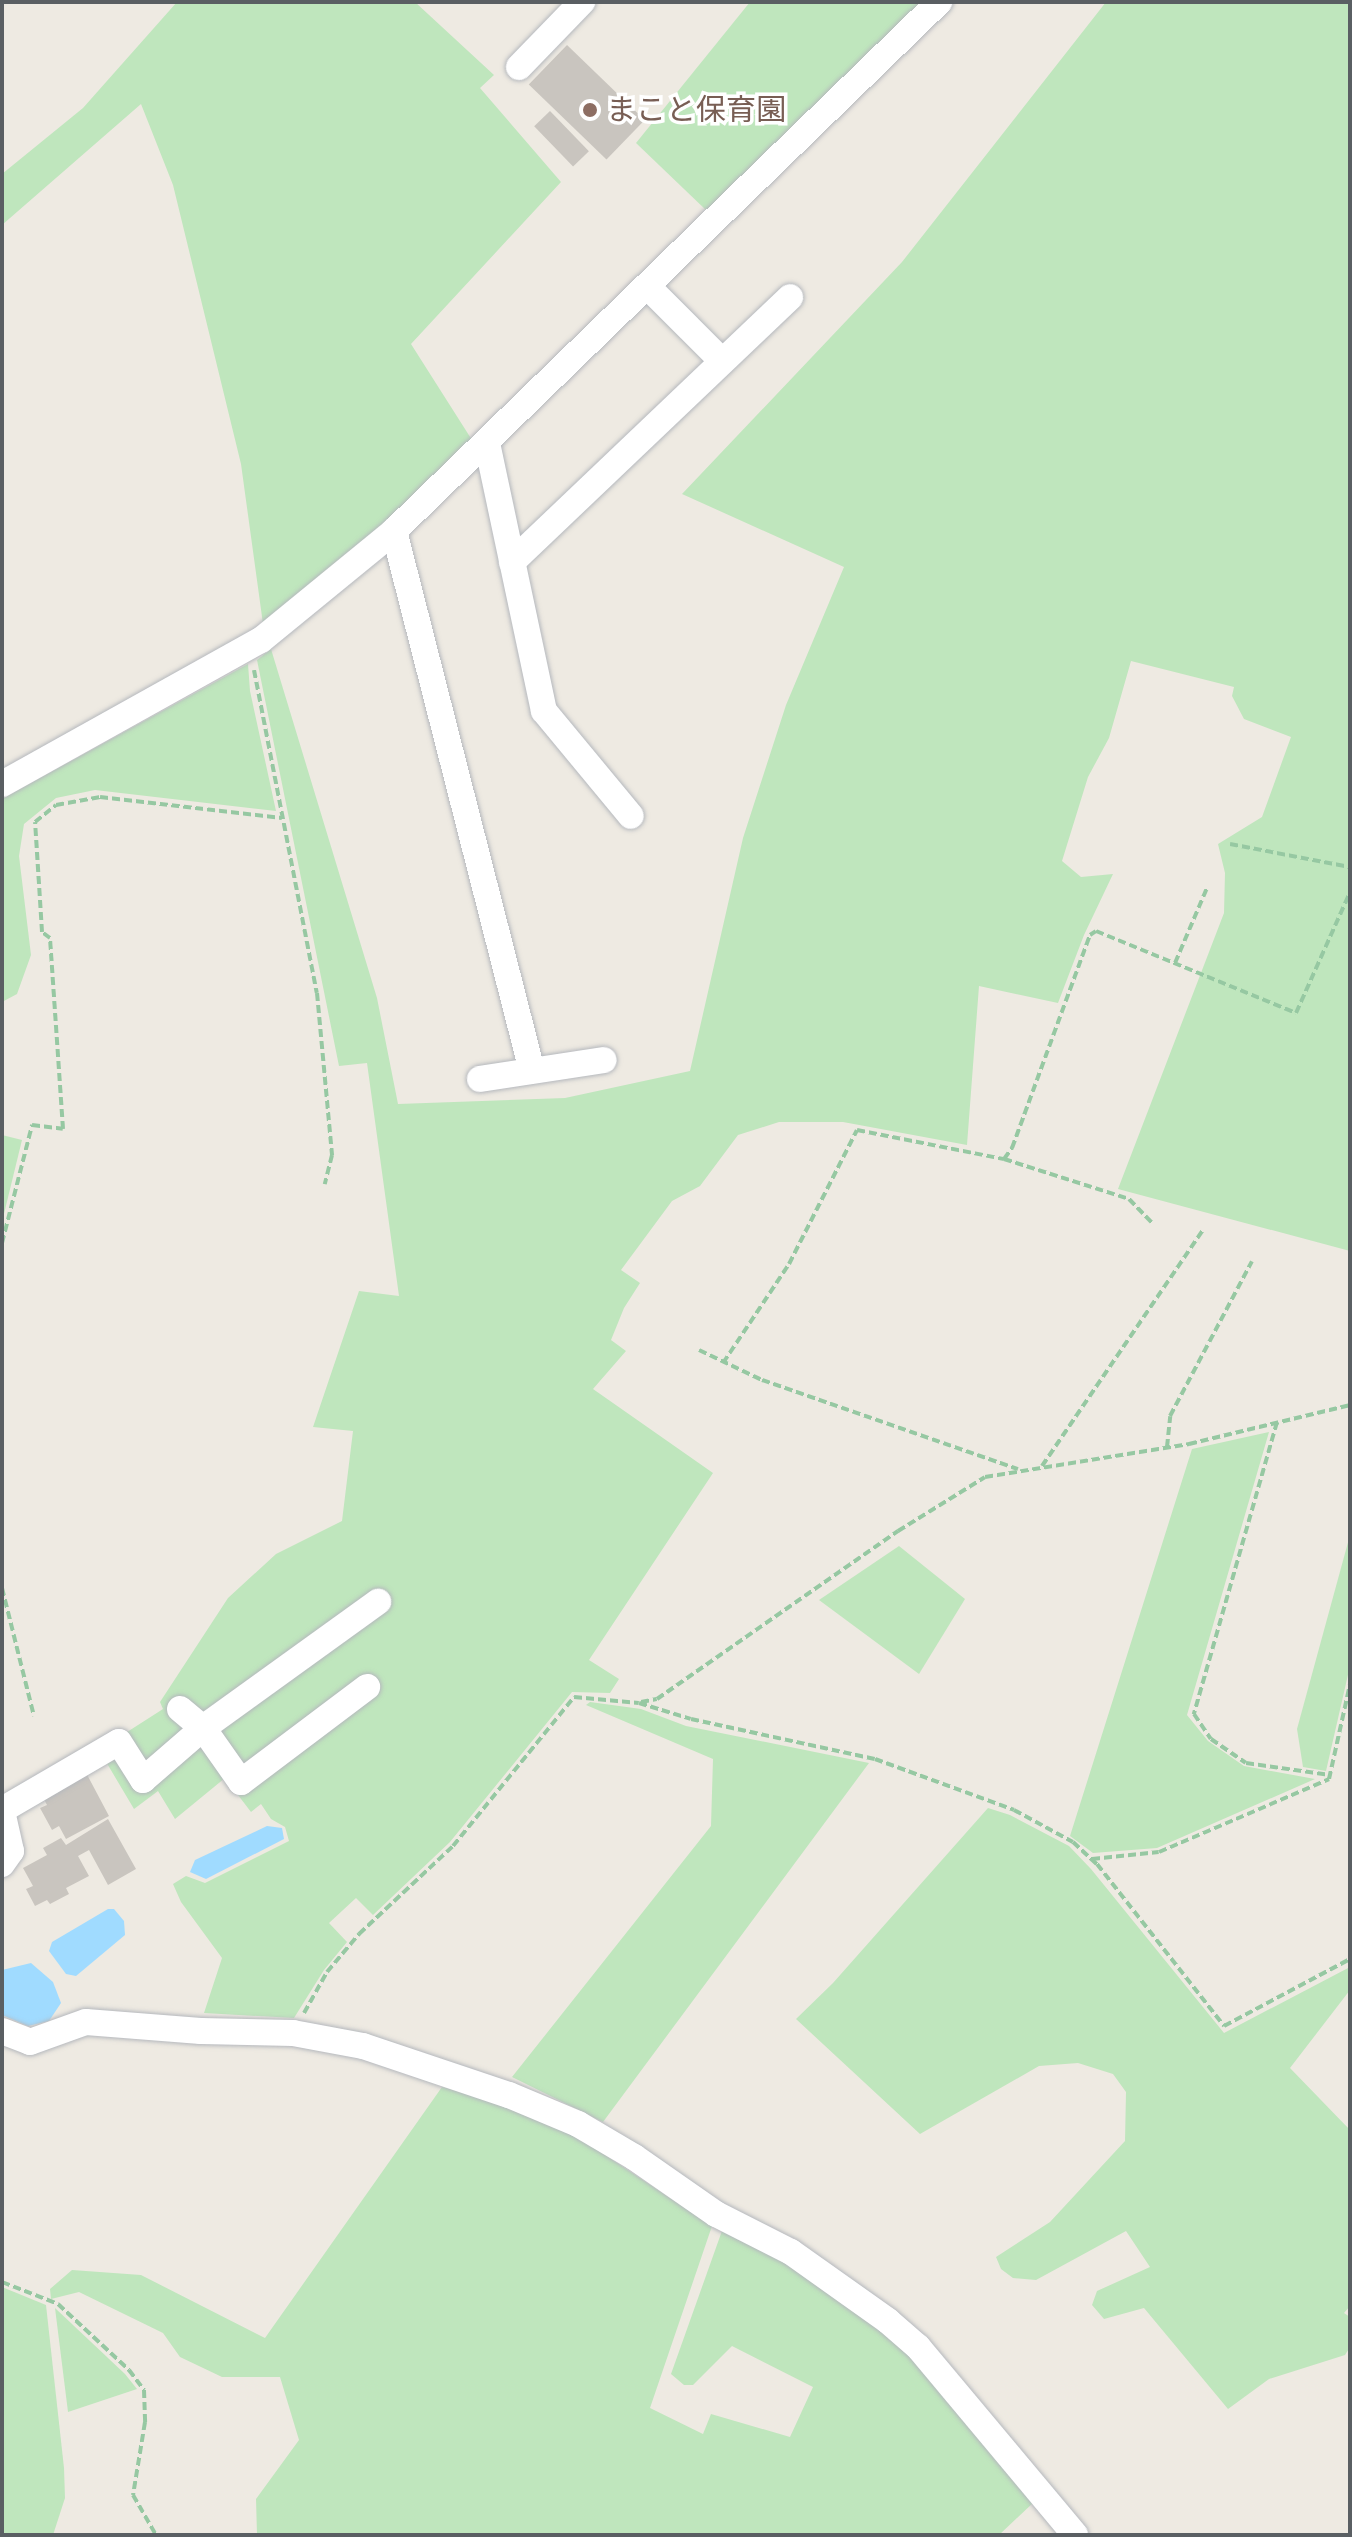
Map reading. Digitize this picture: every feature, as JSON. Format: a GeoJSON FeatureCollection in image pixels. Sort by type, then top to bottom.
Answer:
{"type":"FeatureCollection","features":[{"type":"Feature","properties":{"kind":"street"},"geometry":{"type":"LineString","coordinates":[[519,67],[582,2]]}},
{"type":"Feature","properties":{"kind":"street"},"geometry":{"type":"LineString","coordinates":[[2,784],[249,647],[394,531],[939,2]]}},
{"type":"Feature","properties":{"kind":"street"},"geometry":{"type":"LineString","coordinates":[[647,286],[722,361]]}},
{"type":"Feature","properties":{"kind":"street"},"geometry":{"type":"LineString","coordinates":[[512,562],[790,297]]}},
{"type":"Feature","properties":{"kind":"street"},"geometry":{"type":"LineString","coordinates":[[487,443],[544,711],[631,816]]}},
{"type":"Feature","properties":{"kind":"street"},"geometry":{"type":"LineString","coordinates":[[394,531],[532,1071]]}},
{"type":"Feature","properties":{"kind":"street"},"geometry":{"type":"LineString","coordinates":[[480,1079],[604,1060]]}},
{"type":"Feature","properties":{"kind":"street"},"geometry":{"type":"LineString","coordinates":[[2,1864],[11,1851],[2,1811],[119,1742],[143,1780],[203,1728],[378,1602]]}},
{"type":"Feature","properties":{"kind":"street"},"geometry":{"type":"LineString","coordinates":[[180,1709],[203,1728],[241,1782],[367,1687]]}},
{"type":"Feature","properties":{"kind":"street"},"geometry":{"type":"LineString","coordinates":[[2,2031],[30,2042],[86,2022],[188,2030],[293,2033],[363,2046],[509,2095],[564,2118],[634,2157],[716,2214],[791,2252],[877,2312],[918,2347],[1075,2535]]}},
{"type":"Feature","properties":{"kind":"path"},"geometry":{"type":"LineString","coordinates":[[249,647],[317,993],[332,1155],[325,1184]]}},
{"type":"Feature","properties":{"kind":"path"},"geometry":{"type":"LineString","coordinates":[[2,1243],[32,1125],[63,1129],[50,938],[42,932],[35,822],[56,805],[100,797],[282,818]]}},
{"type":"Feature","properties":{"kind":"path"},"geometry":{"type":"LineString","coordinates":[[1230,844],[1350,867]]}},
{"type":"Feature","properties":{"kind":"path"},"geometry":{"type":"LineString","coordinates":[[1174,963],[1207,888]]}},
{"type":"Feature","properties":{"kind":"path"},"geometry":{"type":"LineString","coordinates":[[1004,1159],[1012,1148],[1090,935],[1096,931],[1296,1013],[1350,892]]}},
{"type":"Feature","properties":{"kind":"path"},"geometry":{"type":"LineString","coordinates":[[723,1363],[789,1264],[857,1130],[1004,1159],[1129,1199],[1153,1224]]}},
{"type":"Feature","properties":{"kind":"path"},"geometry":{"type":"LineString","coordinates":[[1042,1466],[1203,1230]]}},
{"type":"Feature","properties":{"kind":"path"},"geometry":{"type":"LineString","coordinates":[[1167,1447],[1170,1416],[1252,1261]]}},
{"type":"Feature","properties":{"kind":"path"},"geometry":{"type":"LineString","coordinates":[[699,1350],[762,1380],[1020,1469]]}},
{"type":"Feature","properties":{"kind":"path"},"geometry":{"type":"LineString","coordinates":[[639,1703],[657,1699],[863,1554],[985,1477],[1167,1447],[1350,1405]]}},
{"type":"Feature","properties":{"kind":"path"},"geometry":{"type":"LineString","coordinates":[[1277,1422],[1194,1714],[1211,1739],[1246,1763],[1330,1775]]}},
{"type":"Feature","properties":{"kind":"path"},"geometry":{"type":"LineString","coordinates":[[2,1588],[34,1716]]}},
{"type":"Feature","properties":{"kind":"path"},"geometry":{"type":"LineString","coordinates":[[1091,1859],[1159,1852],[1329,1779],[1350,1684]]}},
{"type":"Feature","properties":{"kind":"path"},"geometry":{"type":"LineString","coordinates":[[293,2033],[327,1972],[359,1934],[453,1846],[565,1705],[574,1697],[586,1696],[639,1703],[691,1719],[875,1759],[1014,1810],[1073,1842],[1091,1859],[1224,2026],[1350,1959]]}},
{"type":"Feature","properties":{"kind":"path"},"geometry":{"type":"LineString","coordinates":[[2,2282],[58,2304],[129,2370],[144,2390],[145,2422],[133,2495],[156,2535]]}},
{"type":"Feature","properties":{"kind":"green space"},"geometry":{"type":"Polygon","coordinates":[[[177,2],[415,2],[494,75],[480,88],[561,182],[411,344],[472,440],[386,524],[263,624],[241,464],[173,185],[141,104],[2,225],[2,174],[83,108],[177,2]]]}},
{"type":"Feature","properties":{"kind":"green space"},"geometry":{"type":"Polygon","coordinates":[[[750,2],[925,2],[708,212],[636,143],[750,2]]]}},
{"type":"Feature","properties":{"kind":"green space"},"geometry":{"type":"Polygon","coordinates":[[[1106,2],[1350,2],[1350,1251],[1118,1189],[1224,913],[1225,873],[1218,844],[1262,817],[1291,737],[1244,719],[1232,696],[1234,687],[1131,661],[1109,738],[1088,777],[1062,861],[1081,877],[1113,874],[1084,935],[1058,1003],[979,986],[967,1145],[843,1122],[779,1122],[738,1135],[700,1186],[672,1201],[621,1270],[640,1283],[624,1308],[611,1340],[626,1351],[593,1389],[713,1473],[589,1660],[619,1679],[610,1693],[572,1692],[450,1842],[373,1915],[356,1898],[329,1923],[347,1942],[324,1970],[294,2018],[204,2013],[222,1958],[181,1902],[173,1884],[186,1876],[205,1883],[289,1841],[285,1827],[271,1819],[261,1804],[251,1812],[225,1778],[175,1819],[158,1791],[134,1809],[99,1750],[163,1709],[160,1702],[228,1598],[276,1554],[342,1521],[353,1431],[313,1427],[359,1291],[399,1296],[367,1063],[339,1066],[257,660],[271,649],[377,998],[398,1104],[565,1098],[690,1071],[743,838],[786,705],[844,567],[682,494],[902,262],[1106,2]]]}},
{"type":"Feature","properties":{"kind":"green space"},"geometry":{"type":"Polygon","coordinates":[[[248,664],[250,691],[276,811],[95,790],[56,798],[24,824],[19,856],[31,955],[17,994],[2,1002],[2,799],[248,664]]]}},
{"type":"Feature","properties":{"kind":"green space"},"geometry":{"type":"Polygon","coordinates":[[[2,1135],[22,1140],[2,1222],[2,1135]]]}},
{"type":"Feature","properties":{"kind":"green space"},"geometry":{"type":"Polygon","coordinates":[[[1269,1432],[1187,1715],[1208,1741],[1244,1766],[1315,1779],[1157,1848],[1093,1853],[1070,1836],[1192,1449],[1269,1432]]]}},
{"type":"Feature","properties":{"kind":"green space"},"geometry":{"type":"Polygon","coordinates":[[[1350,1535],[1350,1666],[1326,1771],[1303,1767],[1297,1729],[1350,1535]]]}},
{"type":"Feature","properties":{"kind":"green space"},"geometry":{"type":"Polygon","coordinates":[[[899,1546],[965,1599],[919,1674],[819,1600],[899,1546]]]}},
{"type":"Feature","properties":{"kind":"green space"},"geometry":{"type":"Polygon","coordinates":[[[590,1702],[641,1709],[686,1726],[869,1763],[603,2122],[512,2077],[711,1826],[713,1759],[586,1705],[590,1702]]]}},
{"type":"Feature","properties":{"kind":"green space"},"geometry":{"type":"Polygon","coordinates":[[[988,1808],[1010,1815],[1069,1846],[1224,2033],[1350,1967],[1350,1990],[1290,2068],[1350,2130],[1350,2306],[1344,2313],[1350,2317],[1350,2347],[1345,2355],[1269,2379],[1228,2409],[1144,2308],[1104,2319],[1092,2305],[1097,2291],[1150,2267],[1126,2231],[1036,2280],[1013,2278],[1001,2269],[996,2257],[1050,2222],[1125,2141],[1126,2092],[1113,2074],[1078,2063],[1039,2066],[920,2134],[796,2019],[833,1983],[988,1808]]]}},
{"type":"Feature","properties":{"kind":"green space"},"geometry":{"type":"Polygon","coordinates":[[[442,2087],[506,2104],[584,2141],[712,2226],[650,2408],[703,2434],[711,2414],[790,2437],[813,2387],[732,2346],[693,2385],[684,2385],[671,2374],[723,2228],[785,2258],[912,2354],[1033,2503],[999,2535],[257,2535],[256,2499],[299,2440],[280,2377],[222,2377],[180,2357],[163,2333],[79,2292],[51,2299],[50,2289],[72,2270],[141,2275],[265,2338],[442,2087]]]}},
{"type":"Feature","properties":{"kind":"green space"},"geometry":{"type":"Polygon","coordinates":[[[2,2287],[46,2305],[65,2498],[53,2535],[2,2535],[2,2287]]]}},
{"type":"Feature","properties":{"kind":"green space"},"geometry":{"type":"Polygon","coordinates":[[[55,2308],[125,2374],[137,2389],[68,2412],[55,2308]]]}},
{"type":"Feature","properties":{"kind":"water"},"geometry":{"type":"Polygon","coordinates":[[[267,1826],[282,1828],[284,1839],[206,1879],[190,1872],[195,1860],[267,1826]]]}},
{"type":"Feature","properties":{"kind":"water"},"geometry":{"type":"Polygon","coordinates":[[[108,1909],[114,1909],[124,1921],[125,1935],[76,1976],[66,1974],[49,1951],[52,1942],[108,1909]]]}},
{"type":"Feature","properties":{"kind":"water"},"geometry":{"type":"Polygon","coordinates":[[[31,1963],[53,1982],[61,2003],[49,2021],[28,2026],[2,2015],[2,1970],[31,1963]]]}},
{"type":"Feature","properties":{"kind":"building"},"geometry":{"type":"Polygon","coordinates":[[[567,45],[645,120],[606,160],[529,85],[567,45]]]}},
{"type":"Feature","properties":{"kind":"building"},"geometry":{"type":"Polygon","coordinates":[[[550,111],[589,151],[573,167],[534,126],[550,111]]]}},
{"type":"Feature","properties":{"kind":"building"},"geometry":{"type":"Polygon","coordinates":[[[83,1767],[109,1816],[66,1839],[59,1826],[52,1830],[40,1808],[47,1805],[39,1790],[83,1767]]]}},
{"type":"Feature","properties":{"kind":"building"},"geometry":{"type":"Polygon","coordinates":[[[108,1819],[136,1869],[108,1885],[89,1850],[78,1856],[89,1876],[66,1888],[69,1894],[50,1904],[47,1900],[35,1906],[26,1889],[33,1886],[23,1868],[47,1855],[43,1848],[61,1838],[66,1845],[108,1819]]]}},
{"type":"Feature","properties":{"kind":"place","name":"まこと保育園"},"geometry":{"type":"Point","coordinates":[590,110]}}]}
